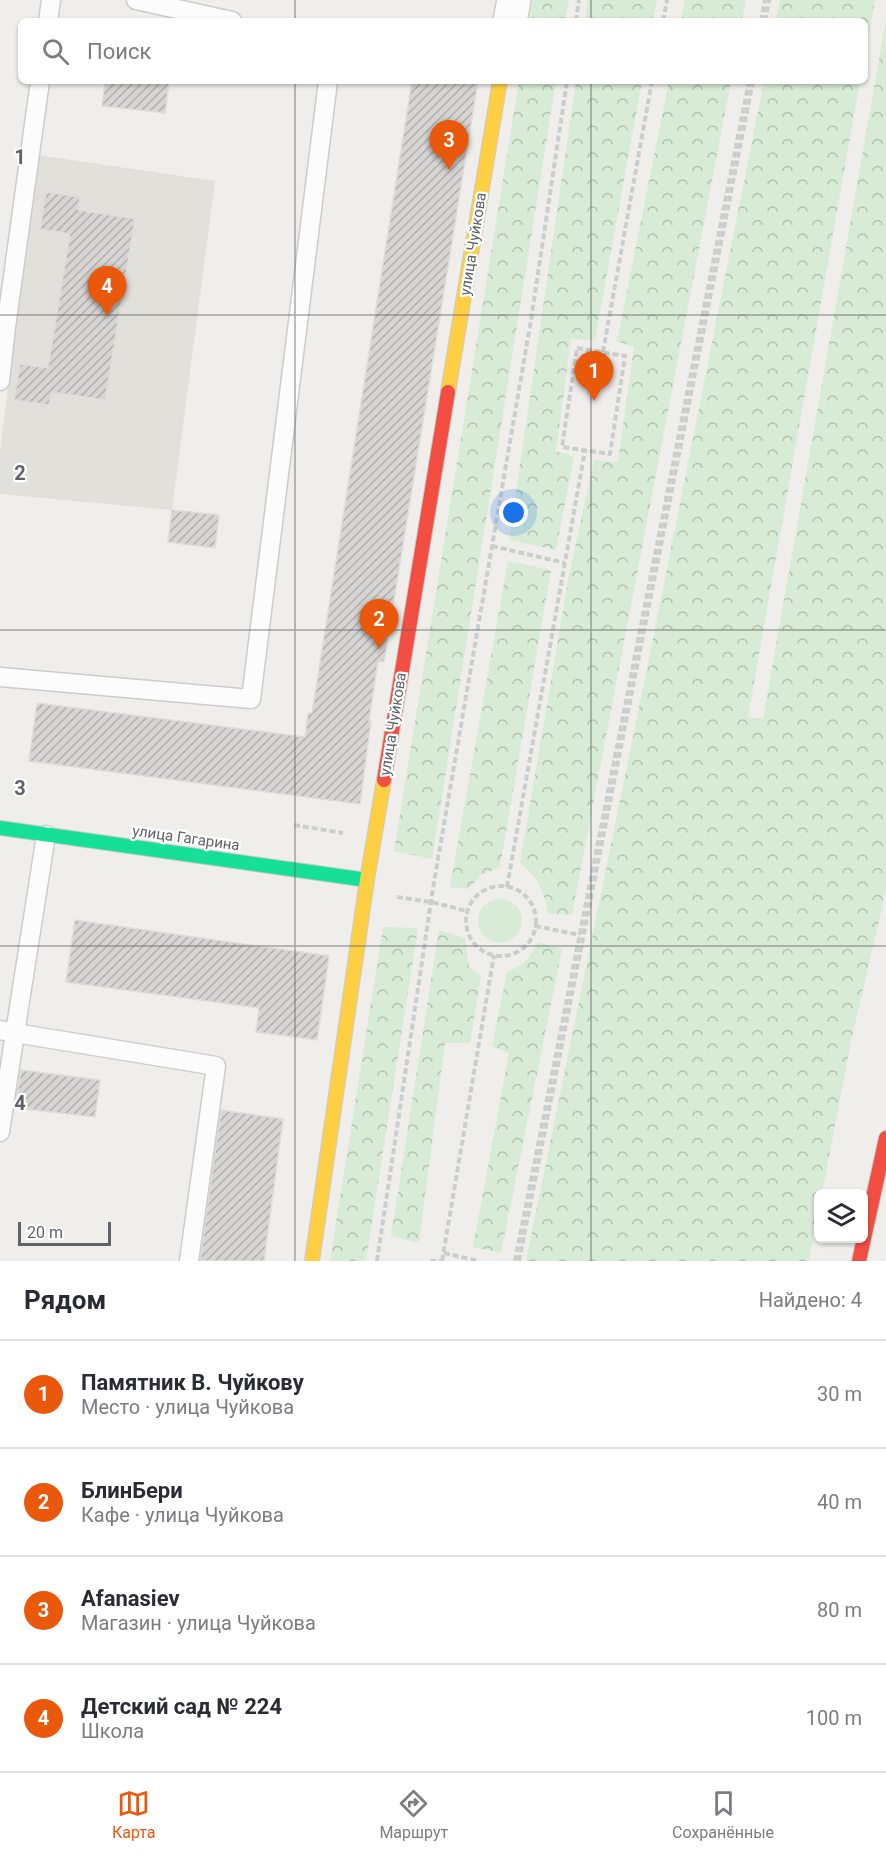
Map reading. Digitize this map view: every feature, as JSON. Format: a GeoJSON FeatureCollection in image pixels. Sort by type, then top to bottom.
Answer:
{"type":"FeatureCollection","features":[{"type":"Feature","properties":{"kind":"street"},"geometry":{"type":"LineString","coordinates":[[511,18],[514,0]]}},
{"type":"Feature","properties":{"kind":"street","name":"улица Чуйкова"},"geometry":{"type":"LineString","coordinates":[[312,1261],[367,880],[500,84]]}},
{"type":"Feature","properties":{"kind":"street","name":"улица Гагарина"},"geometry":{"type":"LineString","coordinates":[[0,828],[367,880]]}},
{"type":"Feature","properties":{"kind":"street"},"geometry":{"type":"LineString","coordinates":[[860,1261],[886,1138]]}},
{"type":"Feature","properties":{"kind":"lane"},"geometry":{"type":"LineString","coordinates":[[48,18],[51,0]]}},
{"type":"Feature","properties":{"kind":"lane"},"geometry":{"type":"LineString","coordinates":[[136,0],[218,18]]}},
{"type":"Feature","properties":{"kind":"lane"},"geometry":{"type":"LineString","coordinates":[[0,381],[3,327],[40,84]]}},
{"type":"Feature","properties":{"kind":"lane"},"geometry":{"type":"LineString","coordinates":[[0,677],[251,699],[328,84]]}},
{"type":"Feature","properties":{"kind":"lane"},"geometry":{"type":"LineString","coordinates":[[0,1132],[7,1031],[46,835]]}},
{"type":"Feature","properties":{"kind":"lane"},"geometry":{"type":"LineString","coordinates":[[7,1031],[216,1066],[189,1261]]}},
{"type":"Feature","properties":{"kind":"path"},"geometry":{"type":"LineString","coordinates":[[576,18],[579,0]]}},
{"type":"Feature","properties":{"kind":"path"},"geometry":{"type":"LineString","coordinates":[[664,18],[667,0]]}},
{"type":"Feature","properties":{"kind":"path"},"geometry":{"type":"LineString","coordinates":[[763,18],[765,0]]}},
{"type":"Feature","properties":{"kind":"path"},"geometry":{"type":"LineString","coordinates":[[764,18],[769,0]]}},
{"type":"Feature","properties":{"kind":"path"},"geometry":{"type":"LineString","coordinates":[[377,1261],[431,902],[531,320],[567,84]]}},
{"type":"Feature","properties":{"kind":"path"},"geometry":{"type":"LineString","coordinates":[[603,352],[651,84]]}},
{"type":"Feature","properties":{"kind":"path"},"geometry":{"type":"LineString","coordinates":[[517,1261],[750,84]]}},
{"type":"Feature","properties":{"kind":"path"},"geometry":{"type":"LineString","coordinates":[[517,1261],[750,84]]}},
{"type":"Feature","properties":{"kind":"path"},"geometry":{"type":"LineString","coordinates":[[577,348],[603,352],[625,356],[610,454],[562,447],[577,348]]}},
{"type":"Feature","properties":{"kind":"path"},"geometry":{"type":"LineString","coordinates":[[507,887],[585,450]]}},
{"type":"Feature","properties":{"kind":"path"},"geometry":{"type":"LineString","coordinates":[[492,546],[565,563]]}},
{"type":"Feature","properties":{"kind":"path"},"geometry":{"type":"LineString","coordinates":[[294,825],[348,834]]}},
{"type":"Feature","properties":{"kind":"path"},"geometry":{"type":"LineString","coordinates":[[497,886],[507,887],[526,897],[532,905],[536,926],[532,937],[516,953],[505,956],[494,955],[474,944],[468,934],[467,911],[478,895],[487,889],[497,886]]}},
{"type":"Feature","properties":{"kind":"path"},"geometry":{"type":"LineString","coordinates":[[397,897],[467,911]]}},
{"type":"Feature","properties":{"kind":"path"},"geometry":{"type":"LineString","coordinates":[[536,926],[580,935]]}},
{"type":"Feature","properties":{"kind":"path"},"geometry":{"type":"LineString","coordinates":[[430,1261],[441,1261],[444,1253],[494,955]]}},
{"type":"Feature","properties":{"kind":"path"},"geometry":{"type":"LineString","coordinates":[[444,1253],[478,1261]]}},
{"type":"Feature","properties":{"kind":"shaded area"},"geometry":{"type":"Polygon","coordinates":[[[37,155],[215,181],[172,510],[0,494],[0,451],[37,155]]]}},
{"type":"Feature","properties":{"kind":"green space"},"geometry":{"type":"Polygon","coordinates":[[[533,0],[569,0],[566,18],[530,18],[533,0]]]}},
{"type":"Feature","properties":{"kind":"green space"},"geometry":{"type":"Polygon","coordinates":[[[588,0],[657,0],[654,18],[585,18],[588,0]]]}},
{"type":"Feature","properties":{"kind":"green space"},"geometry":{"type":"Polygon","coordinates":[[[685,0],[746,0],[743,18],[682,18],[685,0]]]}},
{"type":"Feature","properties":{"kind":"green space"},"geometry":{"type":"Polygon","coordinates":[[[780,0],[875,0],[868,38],[868,18],[777,18],[780,0]]]}},
{"type":"Feature","properties":{"kind":"green space"},"geometry":{"type":"Polygon","coordinates":[[[886,20],[886,891],[852,1037],[823,1189],[814,1189],[814,1233],[809,1261],[526,1261],[763,84],[859,84],[748,717],[763,719],[886,20]]]}},
{"type":"Feature","properties":{"kind":"green space"},"geometry":{"type":"Polygon","coordinates":[[[519,84],[556,84],[432,859],[394,851],[519,84]]]}},
{"type":"Feature","properties":{"kind":"green space"},"geometry":{"type":"Polygon","coordinates":[[[576,84],[641,84],[595,340],[571,339],[556,451],[574,457],[556,550],[509,540],[576,84]]]}},
{"type":"Feature","properties":{"kind":"green space"},"geometry":{"type":"Polygon","coordinates":[[[668,84],[730,84],[572,915],[548,914],[540,886],[532,874],[520,863],[569,575],[594,460],[618,462],[634,347],[617,341],[668,84]]]}},
{"type":"Feature","properties":{"kind":"green space"},"geometry":{"type":"Polygon","coordinates":[[[508,561],[551,570],[500,867],[481,875],[468,889],[450,887],[508,561]]]}},
{"type":"Feature","properties":{"kind":"green space"},"geometry":{"type":"Polygon","coordinates":[[[500,899],[515,906],[522,921],[515,936],[500,943],[485,936],[478,921],[485,906],[500,899]]]}},
{"type":"Feature","properties":{"kind":"green space"},"geometry":{"type":"Polygon","coordinates":[[[383,927],[418,928],[366,1261],[330,1261],[383,927]]]}},
{"type":"Feature","properties":{"kind":"green space"},"geometry":{"type":"Polygon","coordinates":[[[439,930],[465,938],[469,967],[481,976],[470,1043],[445,1043],[419,1243],[391,1236],[439,930]]]}},
{"type":"Feature","properties":{"kind":"green space"},"geometry":{"type":"Polygon","coordinates":[[[538,942],[562,949],[501,1253],[473,1247],[509,1053],[492,1046],[507,972],[526,960],[538,942]]]}},
{"type":"Feature","properties":{"kind":"building"},"geometry":{"type":"Polygon","coordinates":[[[105,84],[169,84],[165,113],[102,106],[105,84]]]}},
{"type":"Feature","properties":{"kind":"building"},"geometry":{"type":"Polygon","coordinates":[[[412,84],[478,84],[384,662],[378,661],[360,804],[29,761],[37,703],[305,737],[308,713],[312,713],[412,84]]]}},
{"type":"Feature","properties":{"kind":"building"},"geometry":{"type":"Polygon","coordinates":[[[46,192],[80,197],[78,210],[135,219],[105,400],[52,392],[49,405],[14,400],[20,364],[48,368],[70,234],[40,229],[46,192]]]}},
{"type":"Feature","properties":{"kind":"building"},"geometry":{"type":"Polygon","coordinates":[[[172,510],[219,515],[215,548],[168,542],[172,510]]]}},
{"type":"Feature","properties":{"kind":"building"},"geometry":{"type":"Polygon","coordinates":[[[75,920],[329,956],[317,1040],[256,1032],[259,1008],[66,982],[75,920]]]}},
{"type":"Feature","properties":{"kind":"building"},"geometry":{"type":"Polygon","coordinates":[[[21,1070],[100,1080],[95,1117],[15,1108],[21,1070]]]}},
{"type":"Feature","properties":{"kind":"building"},"geometry":{"type":"Polygon","coordinates":[[[221,1110],[283,1119],[264,1261],[200,1261],[221,1110]]]}},
{"type":"Feature","properties":{"kind":"traffic: fast"},"geometry":{"type":"LineString","coordinates":[[0,828],[367,880]]}},
{"type":"Feature","properties":{"kind":"traffic: slow"},"geometry":{"type":"LineString","coordinates":[[448,392],[499,84]]}},
{"type":"Feature","properties":{"kind":"traffic: slow"},"geometry":{"type":"LineString","coordinates":[[312,1261],[367,880],[384,780]]}},
{"type":"Feature","properties":{"kind":"traffic: jam"},"geometry":{"type":"LineString","coordinates":[[384,780],[448,392]]}},
{"type":"Feature","properties":{"kind":"traffic: jam"},"geometry":{"type":"LineString","coordinates":[[859,1261],[886,1138]]}},
{"type":"Feature","properties":{"kind":"place","name":"Afanasiev"},"geometry":{"type":"Point","coordinates":[449,170]}},
{"type":"Feature","properties":{"kind":"place","name":"Детский сад № 224"},"geometry":{"type":"Point","coordinates":[107,316]}},
{"type":"Feature","properties":{"kind":"place","name":"Памятник В. Чуйкову"},"geometry":{"type":"Point","coordinates":[594,401]}},
{"type":"Feature","properties":{"kind":"place","name":"БлинБери"},"geometry":{"type":"Point","coordinates":[379,649]}}]}
